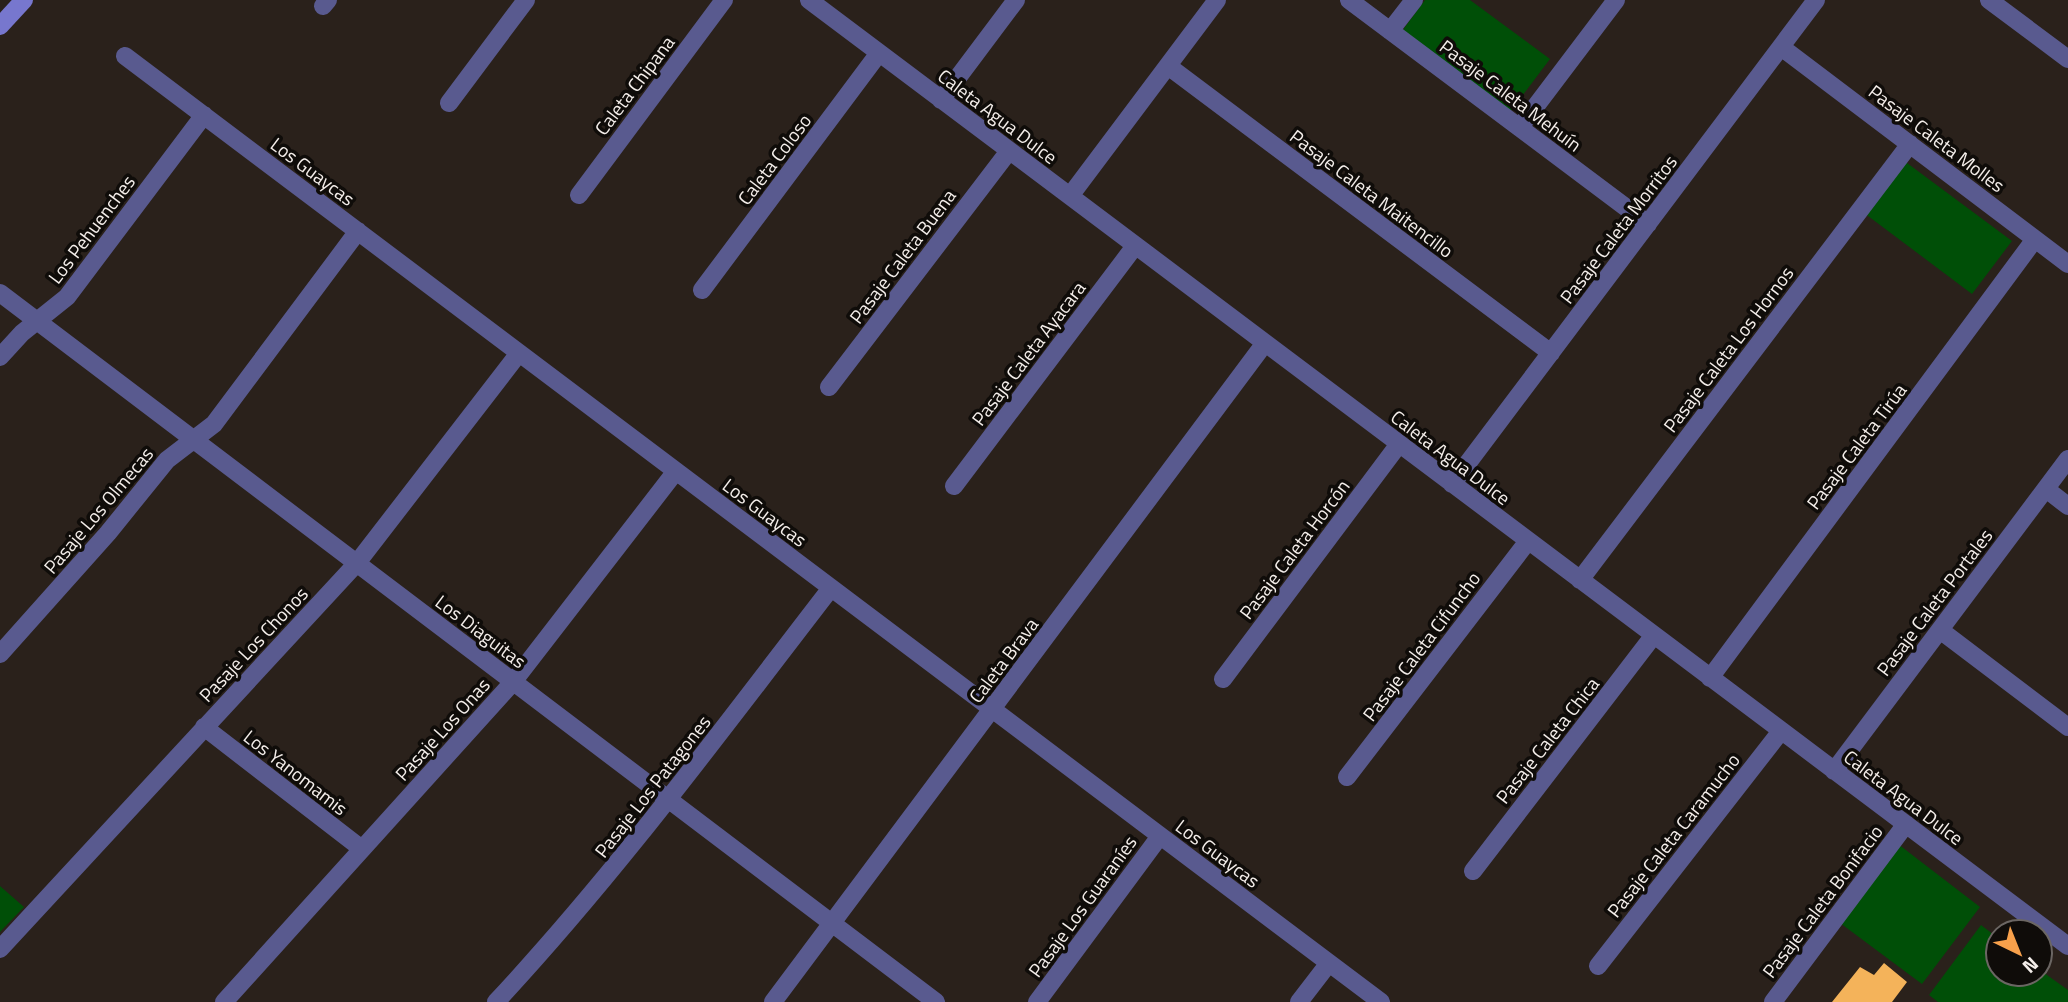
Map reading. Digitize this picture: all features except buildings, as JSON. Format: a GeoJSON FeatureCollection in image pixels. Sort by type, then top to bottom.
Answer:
{"type":"FeatureCollection","features":[{"type":"Feature","properties":{"kind":"main road"},"geometry":{"type":"LineString","coordinates":[[0,26],[24,0]]}},
{"type":"Feature","properties":{"kind":"street"},"geometry":{"type":"LineString","coordinates":[[449,103],[526,0]]}},
{"type":"Feature","properties":{"kind":"street","name":"Caleta Chipana"},"geometry":{"type":"LineString","coordinates":[[579,195],[724,0]]}},
{"type":"Feature","properties":{"kind":"street"},"geometry":{"type":"LineString","coordinates":[[941,100],[1016,0]]}},
{"type":"Feature","properties":{"kind":"street"},"geometry":{"type":"LineString","coordinates":[[1070,196],[1217,0]]}},
{"type":"Feature","properties":{"kind":"street","name":"Pasaje Caleta Mehuín"},"geometry":{"type":"LineString","coordinates":[[1349,0],[1648,224]]}},
{"type":"Feature","properties":{"kind":"street"},"geometry":{"type":"LineString","coordinates":[[1391,31],[1413,0]]}},
{"type":"Feature","properties":{"kind":"street"},"geometry":{"type":"LineString","coordinates":[[1520,127],[1616,0]]}},
{"type":"Feature","properties":{"kind":"street","name":"Pasaje Caleta Morritos"},"geometry":{"type":"LineString","coordinates":[[1452,484],[1816,0]]}},
{"type":"Feature","properties":{"kind":"street"},"geometry":{"type":"LineString","coordinates":[[1989,0],[2068,59]]}},
{"type":"Feature","properties":{"kind":"street","name":"Caleta Agua Dulce"},"geometry":{"type":"LineString","coordinates":[[813,1],[2068,946]]}},
{"type":"Feature","properties":{"kind":"street","name":"Pasaje Caleta Molles"},"geometry":{"type":"LineString","coordinates":[[1781,47],[2068,264]]}},
{"type":"Feature","properties":{"kind":"street","name":"Caleta Coloso"},"geometry":{"type":"LineString","coordinates":[[702,290],[879,53]]}},
{"type":"Feature","properties":{"kind":"street","name":"Los Guaycas"},"geometry":{"type":"LineString","coordinates":[[125,56],[1381,1002]]}},
{"type":"Feature","properties":{"kind":"street","name":"Pasaje Caleta Maitencillo"},"geometry":{"type":"LineString","coordinates":[[1168,66],[1551,353]]}},
{"type":"Feature","properties":{"kind":"street","name":"Los Pehuenches"},"geometry":{"type":"LineString","coordinates":[[0,357],[22,332],[67,297],[204,116]]}},
{"type":"Feature","properties":{"kind":"street","name":"Pasaje Caleta Los Hornos"},"geometry":{"type":"LineString","coordinates":[[1580,580],[1910,144]]}},
{"type":"Feature","properties":{"kind":"street","name":"Pasaje Caleta Buena"},"geometry":{"type":"LineString","coordinates":[[829,387],[1009,151]]}},
{"type":"Feature","properties":{"kind":"street","name":"Pasaje Los Olmecas"},"geometry":{"type":"LineString","coordinates":[[0,654],[108,533],[167,460],[214,424],[358,231]]}},
{"type":"Feature","properties":{"kind":"street","name":"Pasaje Caleta Tirúa"},"geometry":{"type":"LineString","coordinates":[[1710,678],[2035,239]]}},
{"type":"Feature","properties":{"kind":"street","name":"Pasaje Caleta Ayacara"},"geometry":{"type":"LineString","coordinates":[[954,486],[1135,246]]}},
{"type":"Feature","properties":{"kind":"street","name":"Los Diaguitas"},"geometry":{"type":"LineString","coordinates":[[0,293],[936,1002]]}},
{"type":"Feature","properties":{"kind":"street","name":"Caleta Brava"},"geometry":{"type":"LineString","coordinates":[[773,1002],[1265,343]]}},
{"type":"Feature","properties":{"kind":"street","name":"Pasaje Los Chonos"},"geometry":{"type":"LineString","coordinates":[[0,949],[357,563],[519,353]]}},
{"type":"Feature","properties":{"kind":"street","name":"Pasaje Caleta Horcón"},"geometry":{"type":"LineString","coordinates":[[1223,679],[1399,444]]}},
{"type":"Feature","properties":{"kind":"street","name":"Pasaje Caleta Portales"},"geometry":{"type":"LineString","coordinates":[[1834,771],[2068,459]]}},
{"type":"Feature","properties":{"kind":"street","name":"Pasaje Los Onas"},"geometry":{"type":"LineString","coordinates":[[224,1002],[513,682],[676,471]]}},
{"type":"Feature","properties":{"kind":"street"},"geometry":{"type":"LineString","coordinates":[[2046,489],[2068,506]]}},
{"type":"Feature","properties":{"kind":"street","name":"Pasaje Caleta Cifuncho"},"geometry":{"type":"LineString","coordinates":[[1347,778],[1528,541]]}},
{"type":"Feature","properties":{"kind":"street","name":"Pasaje Los Patagones"},"geometry":{"type":"LineString","coordinates":[[496,1002],[585,904],[831,588]]}},
{"type":"Feature","properties":{"kind":"street"},"geometry":{"type":"LineString","coordinates":[[1940,630],[2068,727]]}},
{"type":"Feature","properties":{"kind":"street","name":"Pasaje Caleta Chica"},"geometry":{"type":"LineString","coordinates":[[1473,871],[1654,635]]}},
{"type":"Feature","properties":{"kind":"street","name":"Los Yanomamis"},"geometry":{"type":"LineString","coordinates":[[205,727],[362,849]]}},
{"type":"Feature","properties":{"kind":"street","name":"Pasaje Caleta Caramucho"},"geometry":{"type":"LineString","coordinates":[[1598,966],[1781,731]]}},
{"type":"Feature","properties":{"kind":"street","name":"Pasaje Caleta Bonifacio"},"geometry":{"type":"LineString","coordinates":[[1773,1002],[1906,824]]}},
{"type":"Feature","properties":{"kind":"street","name":"Pasaje Los Guaraníes"},"geometry":{"type":"LineString","coordinates":[[1037,1002],[1160,836]]}},
{"type":"Feature","properties":{"kind":"street"},"geometry":{"type":"LineString","coordinates":[[1299,1002],[1329,963]]}},
{"type":"Feature","properties":{"kind":"green space"},"geometry":{"type":"Polygon","coordinates":[[[1425,0],[1470,0],[1550,59],[1510,112],[1402,31],[1425,0]]]}},
{"type":"Feature","properties":{"kind":"green space"},"geometry":{"type":"Polygon","coordinates":[[[1903,160],[2012,241],[1972,294],[1864,213],[1903,160]]]}},
{"type":"Feature","properties":{"kind":"green space"},"geometry":{"type":"Polygon","coordinates":[[[1898,844],[1980,907],[1922,984],[1840,923],[1898,844]]]}},
{"type":"Feature","properties":{"kind":"green space"},"geometry":{"type":"Polygon","coordinates":[[[0,886],[24,907],[0,932],[0,886]]]}},
{"type":"Feature","properties":{"kind":"green space"},"geometry":{"type":"Polygon","coordinates":[[[1981,925],[1984,927],[1984,988],[2054,988],[2054,980],[2068,990],[2068,1002],[1938,1002],[1929,995],[1981,925]]]}}]}
